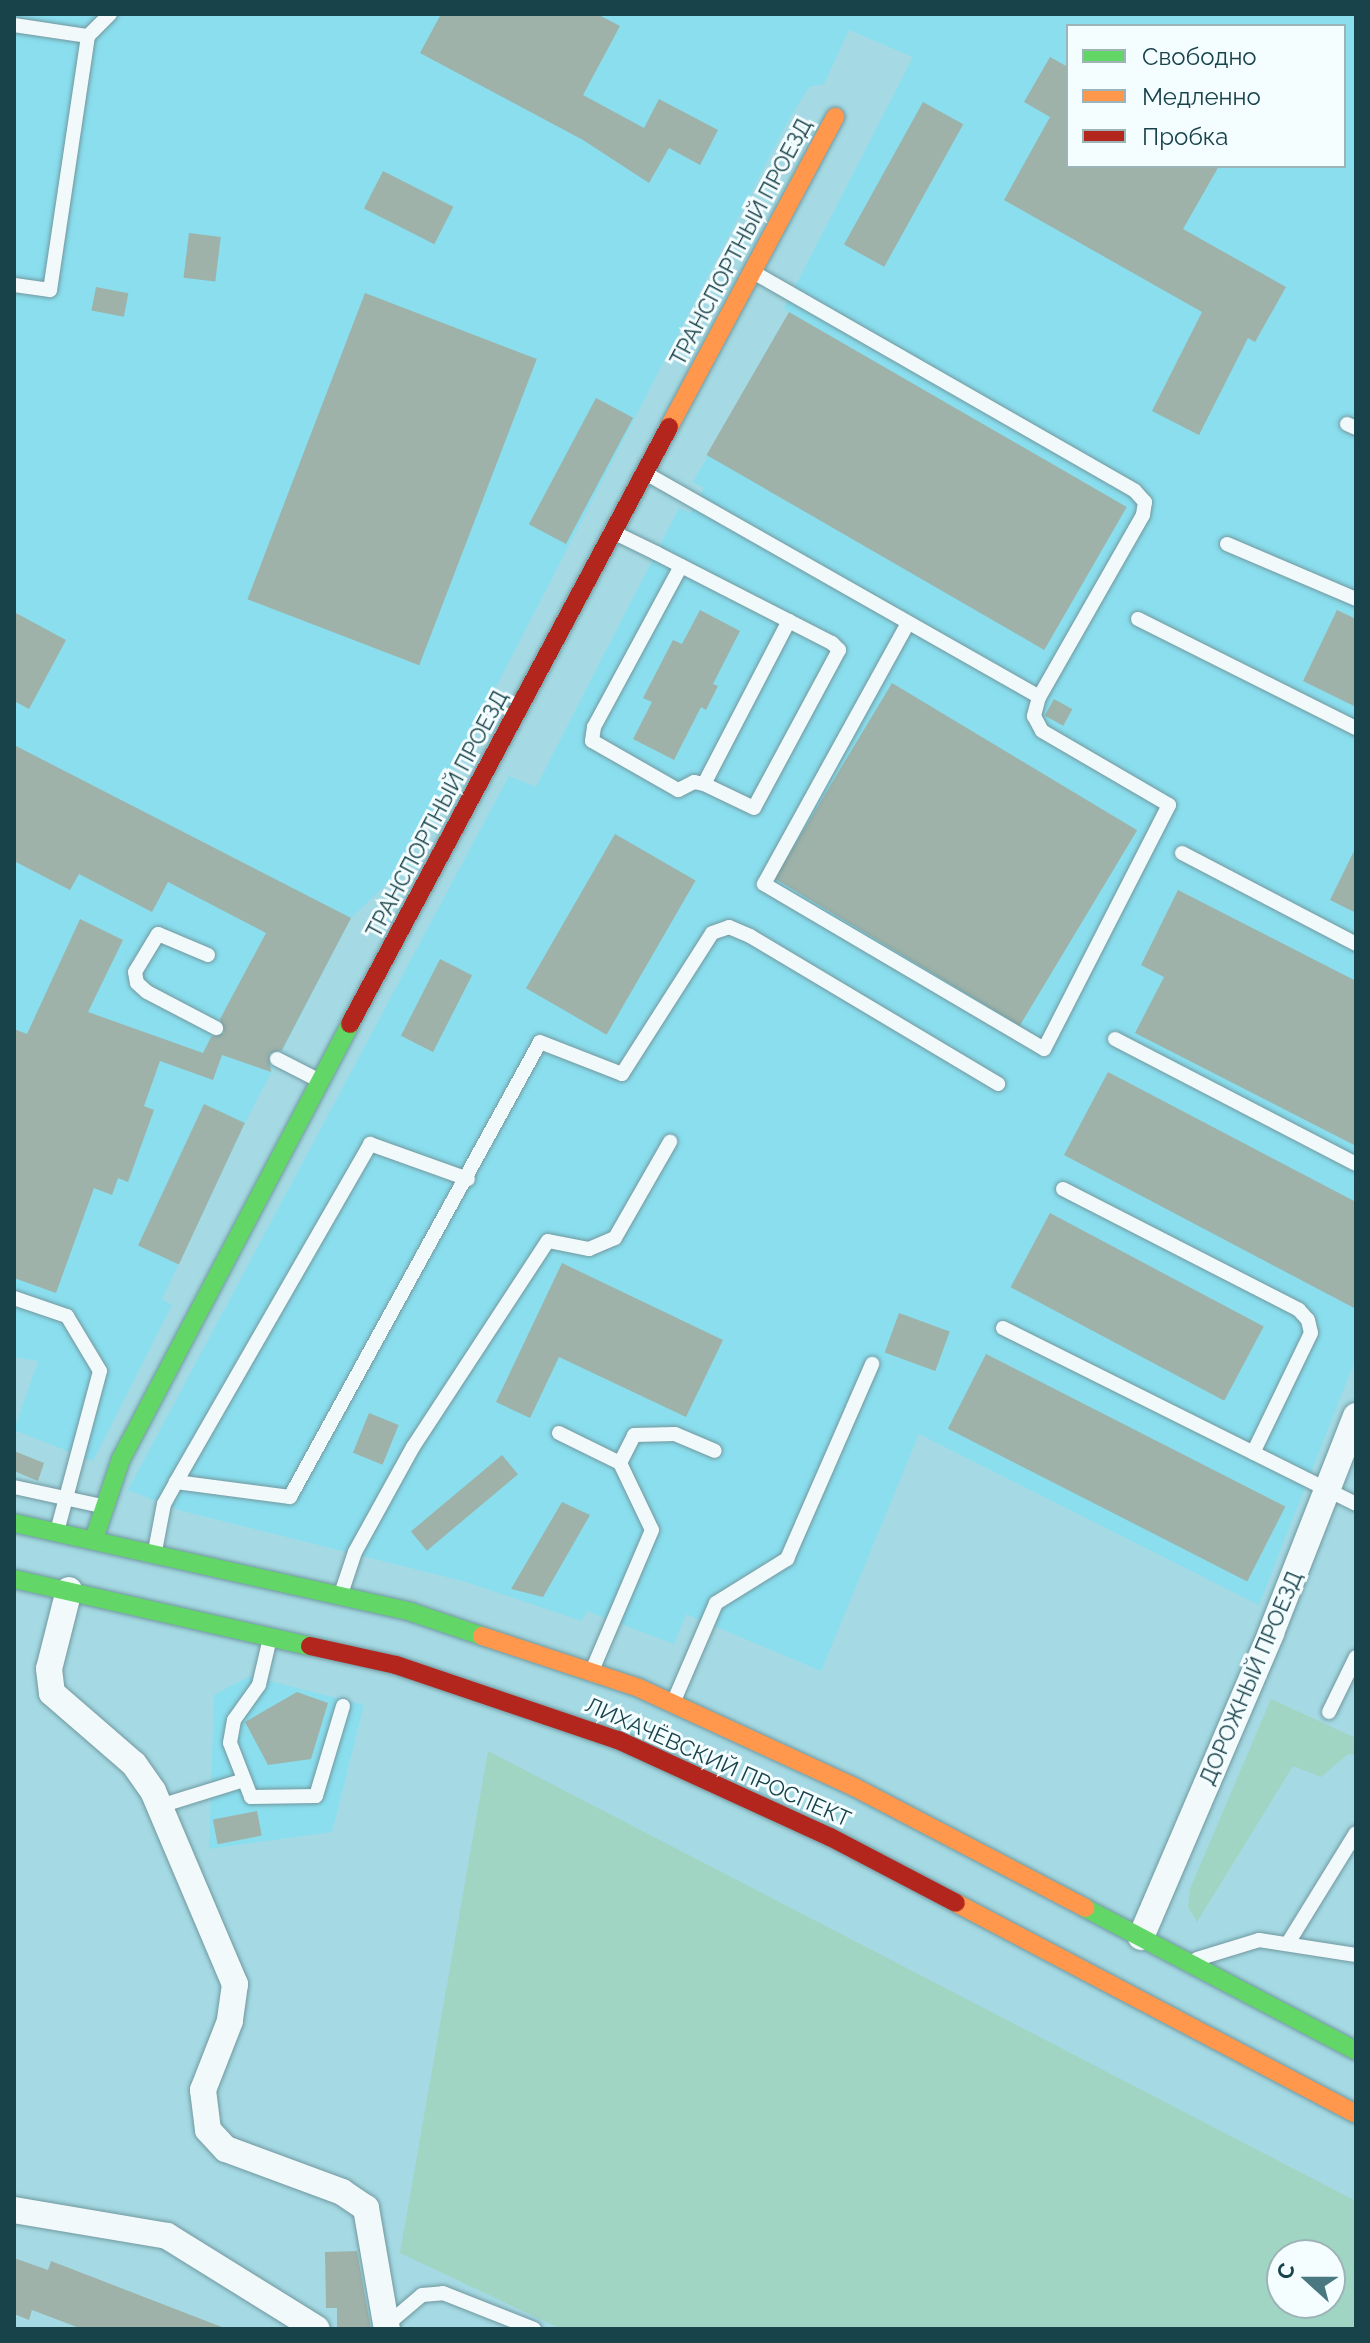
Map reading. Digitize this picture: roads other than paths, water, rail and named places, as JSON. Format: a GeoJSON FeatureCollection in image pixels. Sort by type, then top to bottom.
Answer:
{"type":"FeatureCollection","features":[{"type":"Feature","properties":{"kind":"main road","name":"ТРАНСПОРТНЫЙ ПРОЕЗД"},"geometry":{"type":"LineString","coordinates":[[94,1539],[101,1506],[193,1317],[647,474],[835,117]]}},
{"type":"Feature","properties":{"kind":"main road","name":"ЛИХАЧЁВСКИЙ ПРОСПЕКТ"},"geometry":{"type":"LineString","coordinates":[[14,1523],[341,1594],[411,1612],[592,1671],[673,1703],[854,1787],[1356,2051]]}},
{"type":"Feature","properties":{"kind":"main road","name":"ЛИХАЧЁВСКИЙ ПРОСПЕКТ"},"geometry":{"type":"LineString","coordinates":[[19,1585],[69,1590],[271,1634],[510,1700],[712,1781],[921,1884],[1356,2114]]}},
{"type":"Feature","properties":{"kind":"street","name":"ДОРОЖНЫЙ ПРОЕЗД"},"geometry":{"type":"LineString","coordinates":[[1141,1937],[1356,1416]]}},
{"type":"Feature","properties":{"kind":"street"},"geometry":{"type":"LineString","coordinates":[[69,1590],[49,1669],[52,1693],[134,1764],[160,1806],[235,1984],[230,2021],[203,2090],[208,2130],[226,2149],[342,2192],[366,2208],[388,2326]]}},
{"type":"Feature","properties":{"kind":"street"},"geometry":{"type":"LineString","coordinates":[[14,2210],[167,2236],[317,2329]]}},
{"type":"Feature","properties":{"kind":"lane"},"geometry":{"type":"LineString","coordinates":[[14,285],[50,290],[88,36],[110,14]]}},
{"type":"Feature","properties":{"kind":"lane"},"geometry":{"type":"LineString","coordinates":[[14,25],[88,36]]}},
{"type":"Feature","properties":{"kind":"lane"},"geometry":{"type":"LineString","coordinates":[[753,272],[1135,491],[1145,502],[1143,515],[1039,697],[1034,716],[1042,731],[1169,805],[1044,1049],[764,884],[908,623]]}},
{"type":"Feature","properties":{"kind":"lane"},"geometry":{"type":"LineString","coordinates":[[647,474],[1039,697]]}},
{"type":"Feature","properties":{"kind":"lane"},"geometry":{"type":"LineString","coordinates":[[615,533],[681,566],[832,643],[839,658],[760,804],[746,806],[694,782],[678,790],[592,741],[594,727],[681,566]]}},
{"type":"Feature","properties":{"kind":"lane"},"geometry":{"type":"LineString","coordinates":[[1227,544],[1356,599]]}},
{"type":"Feature","properties":{"kind":"lane"},"geometry":{"type":"LineString","coordinates":[[1138,619],[1356,728]]}},
{"type":"Feature","properties":{"kind":"lane"},"geometry":{"type":"LineString","coordinates":[[704,784],[789,621]]}},
{"type":"Feature","properties":{"kind":"lane"},"geometry":{"type":"LineString","coordinates":[[1182,853],[1356,944]]}},
{"type":"Feature","properties":{"kind":"lane"},"geometry":{"type":"LineString","coordinates":[[176,1482],[290,1497],[468,1179],[540,1042],[622,1074],[712,933],[729,927],[998,1084]]}},
{"type":"Feature","properties":{"kind":"lane"},"geometry":{"type":"LineString","coordinates":[[208,955],[158,934],[135,972],[137,983],[147,992],[216,1028]]}},
{"type":"Feature","properties":{"kind":"lane"},"geometry":{"type":"LineString","coordinates":[[1115,1039],[1356,1164]]}},
{"type":"Feature","properties":{"kind":"lane"},"geometry":{"type":"LineString","coordinates":[[277,1059],[320,1081]]}},
{"type":"Feature","properties":{"kind":"lane"},"geometry":{"type":"LineString","coordinates":[[341,1594],[355,1552],[413,1447],[548,1241],[589,1249],[615,1238],[670,1142]]}},
{"type":"Feature","properties":{"kind":"lane"},"geometry":{"type":"LineString","coordinates":[[154,1552],[164,1504],[370,1144],[468,1179]]}},
{"type":"Feature","properties":{"kind":"lane"},"geometry":{"type":"LineString","coordinates":[[1063,1189],[1299,1310],[1308,1320],[1311,1333],[1253,1453]]}},
{"type":"Feature","properties":{"kind":"lane"},"geometry":{"type":"LineString","coordinates":[[14,1298],[67,1316],[100,1371],[56,1531]]}},
{"type":"Feature","properties":{"kind":"lane"},"geometry":{"type":"LineString","coordinates":[[1003,1328],[1356,1504]]}},
{"type":"Feature","properties":{"kind":"lane"},"geometry":{"type":"LineString","coordinates":[[673,1703],[716,1603],[787,1559],[872,1364]]}},
{"type":"Feature","properties":{"kind":"lane"},"geometry":{"type":"LineString","coordinates":[[559,1433],[620,1463],[652,1530],[592,1671]]}},
{"type":"Feature","properties":{"kind":"lane"},"geometry":{"type":"LineString","coordinates":[[620,1463],[634,1435],[675,1434],[715,1451]]}},
{"type":"Feature","properties":{"kind":"lane"},"geometry":{"type":"LineString","coordinates":[[14,1487],[101,1506]]}},
{"type":"Feature","properties":{"kind":"lane"},"geometry":{"type":"LineString","coordinates":[[271,1634],[259,1685],[234,1720],[230,1743],[241,1781],[260,1800],[316,1796],[343,1706]]}},
{"type":"Feature","properties":{"kind":"lane"},"geometry":{"type":"LineString","coordinates":[[1329,1712],[1356,1657]]}},
{"type":"Feature","properties":{"kind":"lane"},"geometry":{"type":"LineString","coordinates":[[160,1806],[241,1781]]}},
{"type":"Feature","properties":{"kind":"lane"},"geometry":{"type":"LineString","coordinates":[[1288,1943],[1356,1833]]}},
{"type":"Feature","properties":{"kind":"lane"},"geometry":{"type":"LineString","coordinates":[[1188,1962],[1259,1940],[1356,1955]]}},
{"type":"Feature","properties":{"kind":"lane"},"geometry":{"type":"LineString","coordinates":[[388,2326],[422,2295],[443,2293],[534,2329]]}}]}
